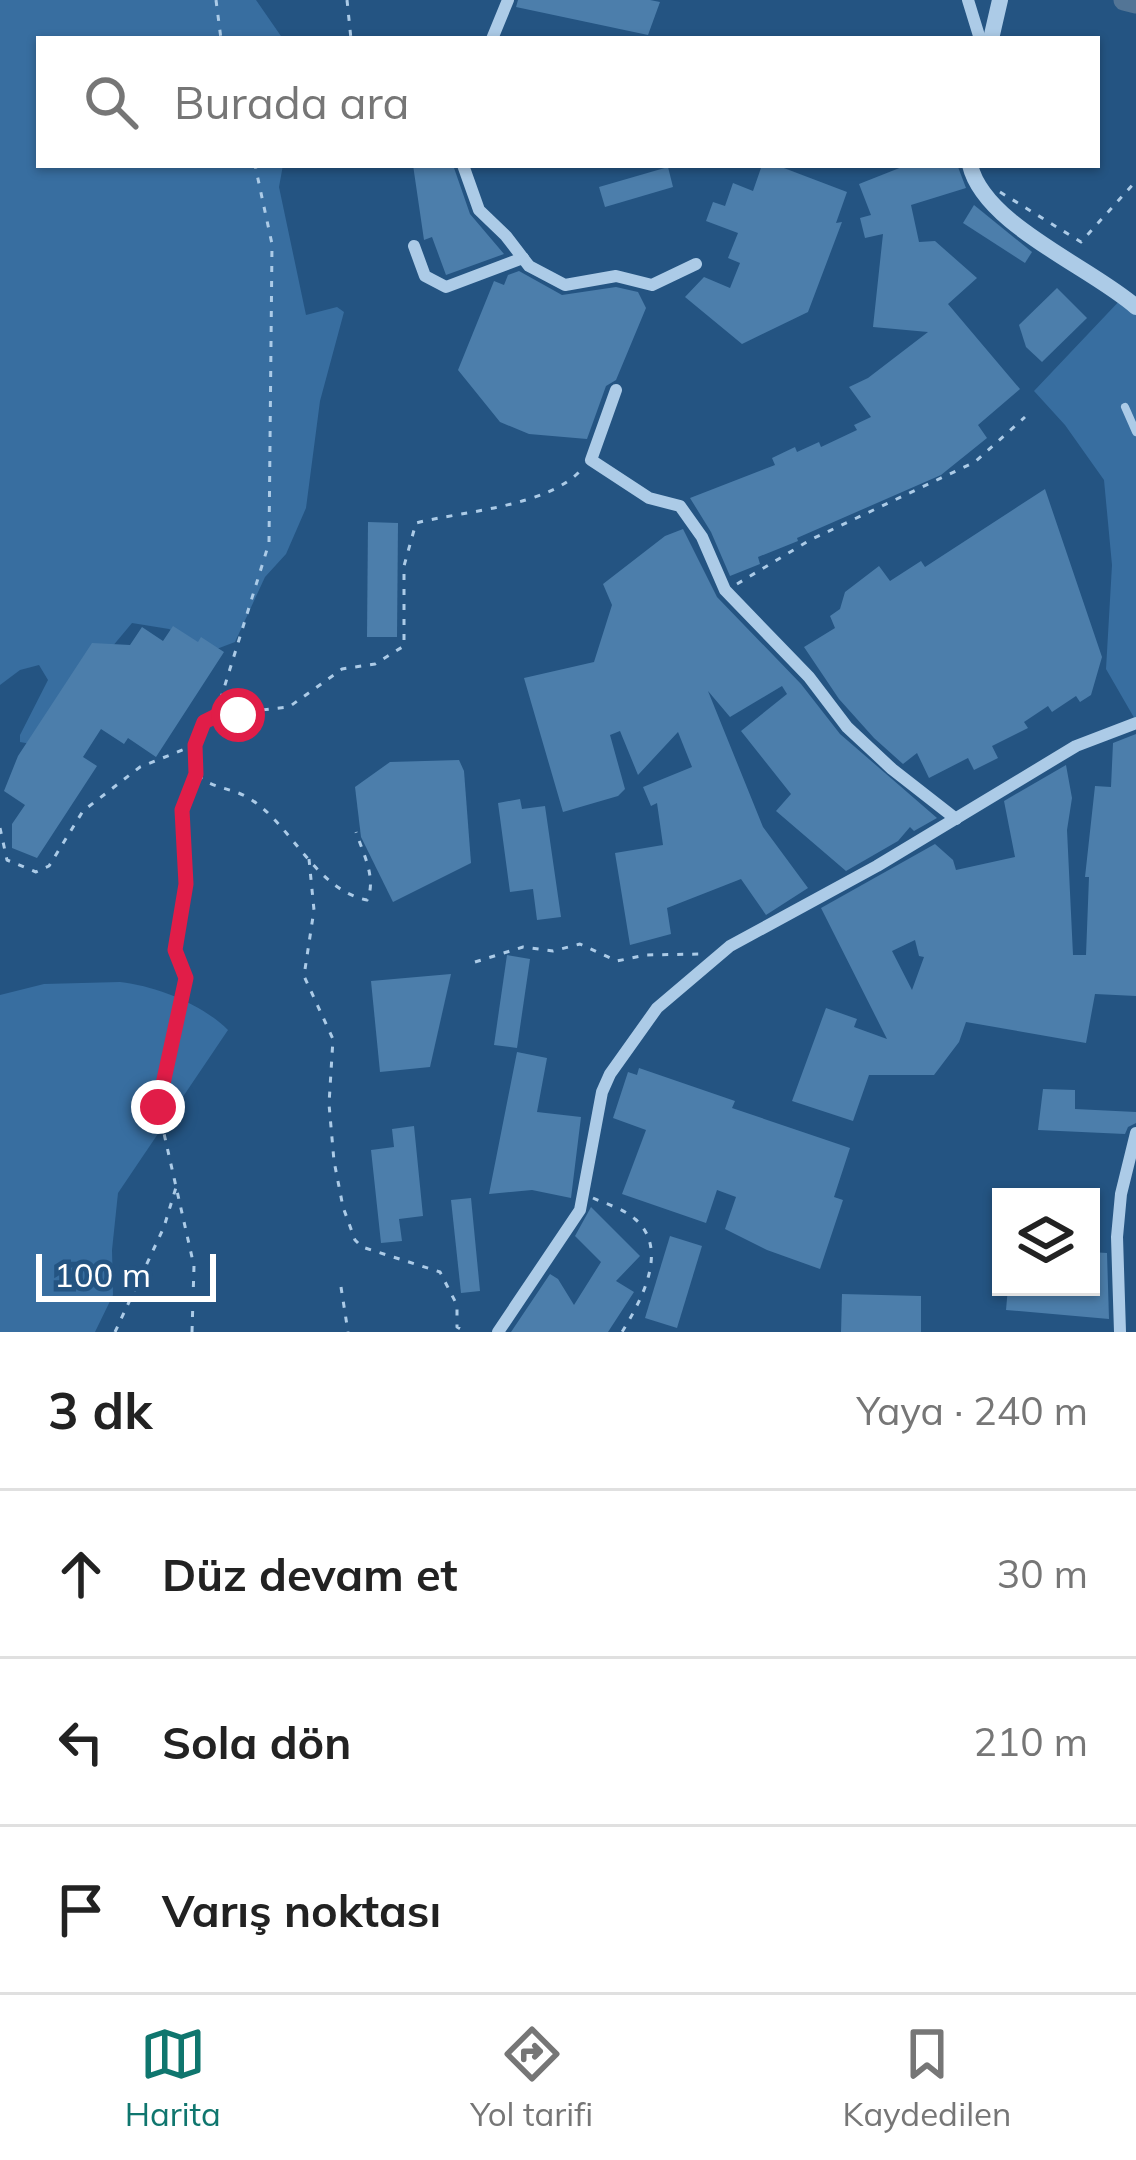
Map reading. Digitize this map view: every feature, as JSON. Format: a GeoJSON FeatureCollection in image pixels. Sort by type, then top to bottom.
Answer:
{"type":"FeatureCollection","features":[{"type":"Feature","properties":{"kind":"street"},"geometry":{"type":"LineString","coordinates":[[493,36],[508,0]]}},
{"type":"Feature","properties":{"kind":"street"},"geometry":{"type":"LineString","coordinates":[[968,0],[989,35]]}},
{"type":"Feature","properties":{"kind":"street"},"geometry":{"type":"LineString","coordinates":[[989,35],[1000,0]]}},
{"type":"Feature","properties":{"kind":"street"},"geometry":{"type":"LineString","coordinates":[[464,168],[478,210],[529,266],[565,285],[616,276],[652,285],[696,264]]}},
{"type":"Feature","properties":{"kind":"street"},"geometry":{"type":"LineString","coordinates":[[971,168],[982,192],[1003,215],[1112,286],[1136,307]]}},
{"type":"Feature","properties":{"kind":"street"},"geometry":{"type":"LineString","coordinates":[[414,246],[425,276],[446,286],[523,258]]}},
{"type":"Feature","properties":{"kind":"street"},"geometry":{"type":"LineString","coordinates":[[616,391],[591,460],[649,498],[680,506],[702,537],[725,590],[808,677],[847,728],[956,819]]}},
{"type":"Feature","properties":{"kind":"street"},"geometry":{"type":"LineString","coordinates":[[498,1332],[580,1210],[610,1074],[657,1008],[710,960],[1076,746],[1136,723]]}},
{"type":"Feature","properties":{"kind":"street"},"geometry":{"type":"LineString","coordinates":[[1120,1332],[1121,1194],[1136,1132]]}},
{"type":"Feature","properties":{"kind":"lane"},"geometry":{"type":"LineString","coordinates":[[1125,406],[1136,432]]}},
{"type":"Feature","properties":{"kind":"path"},"geometry":{"type":"LineString","coordinates":[[216,0],[221,36]]}},
{"type":"Feature","properties":{"kind":"path"},"geometry":{"type":"LineString","coordinates":[[346,0],[351,36]]}},
{"type":"Feature","properties":{"kind":"path"},"geometry":{"type":"LineString","coordinates":[[216,716],[269,543],[272,244],[256,168]]}},
{"type":"Feature","properties":{"kind":"path"},"geometry":{"type":"LineString","coordinates":[[990,201],[1003,190],[1081,242],[1136,182]]}},
{"type":"Feature","properties":{"kind":"path"},"geometry":{"type":"LineString","coordinates":[[725,590],[810,540],[975,462],[1024,417]]}},
{"type":"Feature","properties":{"kind":"path"},"geometry":{"type":"LineString","coordinates":[[192,1332],[194,1265],[158,1107],[186,978],[175,950],[186,884],[182,810],[196,774],[195,745],[204,722],[216,716],[290,707],[342,669],[375,664],[404,646],[404,566],[416,523],[526,500],[573,479],[591,460]]}},
{"type":"Feature","properties":{"kind":"path"},"geometry":{"type":"LineString","coordinates":[[0,828],[7,860],[36,872],[49,866],[82,812],[140,767],[195,745]]}},
{"type":"Feature","properties":{"kind":"path"},"geometry":{"type":"LineString","coordinates":[[196,774],[206,784],[246,796],[351,897],[367,900],[370,874],[356,832]]}},
{"type":"Feature","properties":{"kind":"path"},"geometry":{"type":"LineString","coordinates":[[309,859],[314,910],[304,976],[333,1039],[329,1104],[343,1207],[355,1240],[406,1264],[440,1272],[457,1305],[457,1327],[466,1332]]}},
{"type":"Feature","properties":{"kind":"path"},"geometry":{"type":"LineString","coordinates":[[475,962],[523,947],[553,951],[580,944],[617,961],[646,955],[704,954],[710,960]]}},
{"type":"Feature","properties":{"kind":"path"},"geometry":{"type":"LineString","coordinates":[[115,1332],[164,1227],[178,1183]]}},
{"type":"Feature","properties":{"kind":"path"},"geometry":{"type":"LineString","coordinates":[[585,1194],[633,1216],[649,1235],[652,1261],[640,1303],[622,1332]]}},
{"type":"Feature","properties":{"kind":"path"},"geometry":{"type":"LineString","coordinates":[[341,1287],[348,1332]]}},
{"type":"Feature","properties":{"kind":"shaded area"},"geometry":{"type":"Polygon","coordinates":[[[0,0],[256,0],[281,36],[36,36],[36,168],[282,168],[279,187],[306,315],[337,307],[344,312],[320,401],[306,508],[286,554],[265,577],[235,642],[214,650],[169,629],[132,623],[31,744],[20,742],[20,735],[48,680],[39,665],[20,670],[0,685],[0,0]]]}},
{"type":"Feature","properties":{"kind":"shaded area"},"geometry":{"type":"Polygon","coordinates":[[[1124,296],[1136,307],[1136,721],[1106,669],[1112,565],[1104,480],[1034,391],[1124,296]]]}},
{"type":"Feature","properties":{"kind":"shaded area"},"geometry":{"type":"Polygon","coordinates":[[[120,982],[178,998],[228,1030],[118,1193],[113,1295],[95,1332],[0,1332],[0,995],[44,984],[120,982]]]}},
{"type":"Feature","properties":{"kind":"building"},"geometry":{"type":"Polygon","coordinates":[[[518,0],[660,2],[648,35],[516,7],[518,0]]]}},
{"type":"Feature","properties":{"kind":"building"},"geometry":{"type":"Polygon","coordinates":[[[413,168],[454,168],[470,214],[504,254],[446,275],[432,237],[424,240],[413,168]]]}},
{"type":"Feature","properties":{"kind":"building"},"geometry":{"type":"Polygon","coordinates":[[[668,168],[673,187],[605,207],[599,187],[668,168]]]}},
{"type":"Feature","properties":{"kind":"building"},"geometry":{"type":"Polygon","coordinates":[[[761,168],[784,168],[847,192],[836,223],[842,222],[808,312],[742,344],[685,297],[704,277],[730,288],[740,263],[728,258],[738,233],[706,221],[713,202],[725,206],[733,183],[753,191],[761,168]]]}},
{"type":"Feature","properties":{"kind":"building"},"geometry":{"type":"Polygon","coordinates":[[[899,168],[958,168],[966,188],[911,205],[919,242],[935,241],[977,278],[948,304],[1020,389],[978,425],[987,438],[941,475],[797,538],[758,557],[760,564],[730,576],[690,498],[775,465],[772,458],[795,447],[797,452],[819,442],[821,447],[857,430],[854,425],[871,417],[849,387],[928,332],[873,327],[883,234],[865,238],[860,218],[871,215],[859,184],[899,168]]]}},
{"type":"Feature","properties":{"kind":"building"},"geometry":{"type":"Polygon","coordinates":[[[974,205],[1032,252],[1025,263],[963,223],[974,205]]]}},
{"type":"Feature","properties":{"kind":"building"},"geometry":{"type":"Polygon","coordinates":[[[519,271],[562,295],[616,287],[638,292],[646,308],[616,380],[606,386],[587,439],[529,434],[500,422],[458,370],[494,281],[504,285],[508,275],[519,271]]]}},
{"type":"Feature","properties":{"kind":"building"},"geometry":{"type":"Polygon","coordinates":[[[1057,288],[1087,318],[1042,362],[1026,347],[1019,325],[1057,288]]]}},
{"type":"Feature","properties":{"kind":"building"},"geometry":{"type":"Polygon","coordinates":[[[1045,489],[1102,657],[1091,695],[1080,702],[1076,696],[1052,712],[1048,706],[1024,722],[1028,728],[992,746],[998,758],[974,770],[968,758],[929,778],[917,753],[903,764],[874,738],[839,699],[804,647],[835,628],[830,616],[840,609],[845,592],[879,566],[890,581],[921,561],[925,567],[1045,489]]]}},
{"type":"Feature","properties":{"kind":"building"},"geometry":{"type":"Polygon","coordinates":[[[368,522],[398,523],[397,637],[367,637],[368,522]]]}},
{"type":"Feature","properties":{"kind":"building"},"geometry":{"type":"Polygon","coordinates":[[[683,529],[717,597],[801,684],[840,734],[937,818],[914,831],[910,827],[898,841],[846,871],[776,811],[791,794],[741,731],[787,694],[782,686],[730,717],[708,691],[763,827],[808,888],[766,915],[741,879],[667,908],[671,934],[630,945],[615,853],[663,845],[657,803],[651,806],[643,787],[692,767],[678,732],[638,775],[620,731],[610,735],[625,789],[618,796],[563,812],[524,678],[594,662],[612,605],[603,584],[665,536],[683,529]]]}},
{"type":"Feature","properties":{"kind":"building"},"geometry":{"type":"Polygon","coordinates":[[[173,626],[224,652],[156,757],[128,738],[124,744],[101,729],[83,757],[97,766],[37,858],[12,848],[12,824],[25,805],[4,791],[18,756],[92,643],[130,645],[142,627],[163,641],[173,626]]]}},
{"type":"Feature","properties":{"kind":"building"},"geometry":{"type":"Polygon","coordinates":[[[1136,734],[1136,996],[1095,994],[1086,1043],[966,1022],[959,1042],[934,1075],[869,1075],[853,1121],[792,1101],[826,1008],[857,1019],[854,1027],[887,1039],[821,908],[935,844],[953,860],[956,870],[1015,857],[1004,801],[1066,765],[1072,798],[1067,830],[1073,955],[1086,955],[1089,877],[1085,877],[1095,786],[1111,787],[1113,743],[1136,734]],[[915,940],[892,951],[912,990],[924,957],[919,956],[915,940]]]}},
{"type":"Feature","properties":{"kind":"building"},"geometry":{"type":"Polygon","coordinates":[[[459,760],[464,771],[471,863],[393,902],[361,837],[355,787],[390,762],[459,760]]]}},
{"type":"Feature","properties":{"kind":"building"},"geometry":{"type":"Polygon","coordinates":[[[520,799],[522,809],[545,806],[561,917],[537,920],[533,889],[510,892],[498,803],[520,799]]]}},
{"type":"Feature","properties":{"kind":"building"},"geometry":{"type":"Polygon","coordinates":[[[507,955],[530,959],[517,1048],[494,1045],[507,955]]]}},
{"type":"Feature","properties":{"kind":"building"},"geometry":{"type":"Polygon","coordinates":[[[451,974],[430,1067],[380,1072],[371,981],[451,974]]]}},
{"type":"Feature","properties":{"kind":"building"},"geometry":{"type":"Polygon","coordinates":[[[517,1052],[547,1058],[537,1112],[581,1117],[571,1198],[532,1190],[489,1194],[517,1052]]]}},
{"type":"Feature","properties":{"kind":"building"},"geometry":{"type":"Polygon","coordinates":[[[639,1068],[735,1101],[732,1108],[850,1148],[834,1197],[843,1200],[820,1269],[725,1229],[736,1197],[717,1190],[706,1223],[622,1194],[646,1130],[613,1118],[628,1072],[637,1075],[639,1068]]]}},
{"type":"Feature","properties":{"kind":"building"},"geometry":{"type":"Polygon","coordinates":[[[1043,1089],[1075,1090],[1075,1109],[1136,1112],[1136,1123],[1125,1134],[1038,1130],[1043,1089]]]}},
{"type":"Feature","properties":{"kind":"building"},"geometry":{"type":"Polygon","coordinates":[[[414,1126],[423,1216],[399,1219],[402,1241],[381,1243],[371,1150],[394,1147],[392,1129],[414,1126]]]}},
{"type":"Feature","properties":{"kind":"building"},"geometry":{"type":"Polygon","coordinates":[[[471,1198],[480,1291],[461,1293],[451,1200],[471,1198]]]}},
{"type":"Feature","properties":{"kind":"building"},"geometry":{"type":"Polygon","coordinates":[[[591,1207],[640,1256],[616,1281],[634,1292],[608,1332],[511,1332],[550,1274],[574,1305],[601,1262],[575,1236],[591,1207]]]}},
{"type":"Feature","properties":{"kind":"building"},"geometry":{"type":"Polygon","coordinates":[[[670,1236],[702,1246],[677,1328],[645,1318],[670,1236]]]}},
{"type":"Feature","properties":{"kind":"building"},"geometry":{"type":"Polygon","coordinates":[[[1100,1253],[1107,1253],[1109,1319],[1006,1310],[1007,1296],[1100,1296],[1100,1253]]]}},
{"type":"Feature","properties":{"kind":"building"},"geometry":{"type":"Polygon","coordinates":[[[842,1294],[921,1296],[921,1332],[841,1332],[842,1294]]]}},
{"type":"Feature","properties":{"kind":"waterway"},"geometry":{"type":"LineString","coordinates":[[1124,0],[1136,3]]}},
{"type":"Feature","properties":{"kind":"route"},"geometry":{"type":"LineString","coordinates":[[158,1107],[186,978],[175,950],[186,884],[182,810],[196,774],[195,745],[204,722],[238,715]]}}]}
